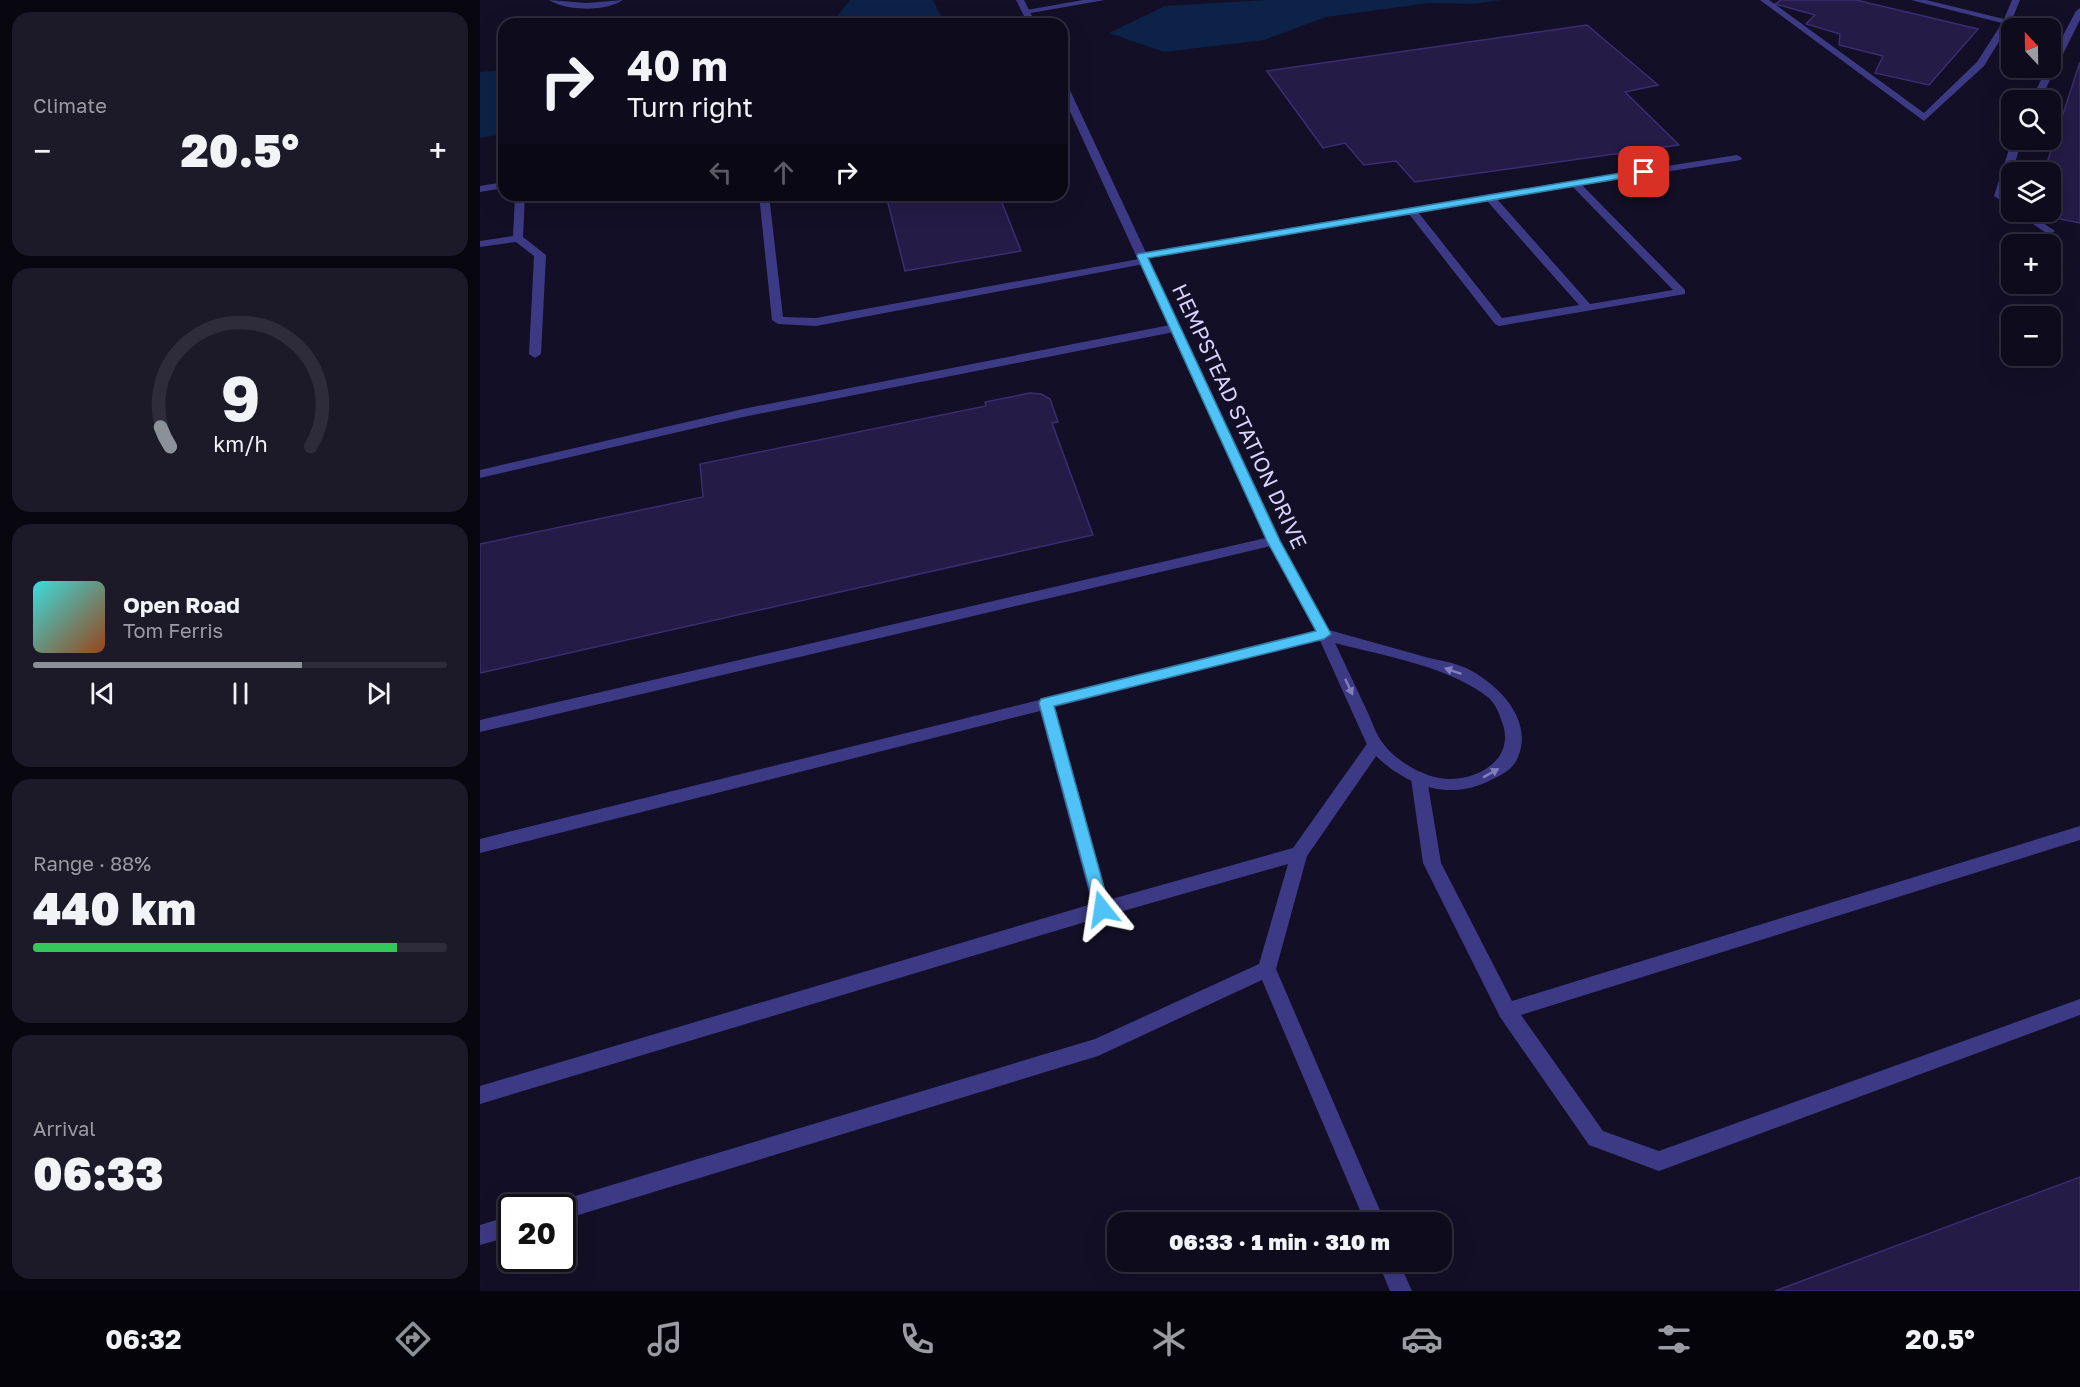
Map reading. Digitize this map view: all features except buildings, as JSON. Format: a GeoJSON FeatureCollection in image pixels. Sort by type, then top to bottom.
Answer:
{"type":"FeatureCollection","features":[{"type":"Feature","properties":{"kind":"street"},"geometry":{"type":"LineString","coordinates":[[553,0],[581,7],[600,6],[619,0]]}},
{"type":"Feature","properties":{"kind":"street"},"geometry":{"type":"LineString","coordinates":[[1020,0],[1029,18]]}},
{"type":"Feature","properties":{"kind":"street"},"geometry":{"type":"LineString","coordinates":[[1025,11],[1101,0]]}},
{"type":"Feature","properties":{"kind":"street"},"geometry":{"type":"LineString","coordinates":[[1764,0],[1924,118],[1981,64],[2001,32]]}},
{"type":"Feature","properties":{"kind":"street"},"geometry":{"type":"LineString","coordinates":[[1915,0],[2001,21]]}},
{"type":"Feature","properties":{"kind":"street"},"geometry":{"type":"LineString","coordinates":[[2009,18],[2016,0]]}},
{"type":"Feature","properties":{"kind":"street"},"geometry":{"type":"LineString","coordinates":[[2040,90],[2080,11]]}},
{"type":"Feature","properties":{"kind":"street","name":"HEMPSTEAD STATION DRIVE"},"geometry":{"type":"LineString","coordinates":[[1068,106],[1176,328],[1274,541],[1324,634],[1376,745],[1389,760],[1419,779],[1441,785],[1473,783],[1499,770],[1511,756],[1514,732],[1502,702],[1494,694],[1460,672],[1324,634]]}},
{"type":"Feature","properties":{"kind":"street"},"geometry":{"type":"LineString","coordinates":[[765,201],[778,320],[816,322],[1411,210],[1737,158]]}},
{"type":"Feature","properties":{"kind":"street"},"geometry":{"type":"LineString","coordinates":[[1411,210],[1499,322],[1682,292],[1574,183]]}},
{"type":"Feature","properties":{"kind":"street"},"geometry":{"type":"LineString","coordinates":[[480,189],[498,186]]}},
{"type":"Feature","properties":{"kind":"street"},"geometry":{"type":"LineString","coordinates":[[1489,197],[1587,307]]}},
{"type":"Feature","properties":{"kind":"street"},"geometry":{"type":"LineString","coordinates":[[518,238],[520,201]]}},
{"type":"Feature","properties":{"kind":"street"},"geometry":{"type":"LineString","coordinates":[[2036,222],[2050,231]]}},
{"type":"Feature","properties":{"kind":"street"},"geometry":{"type":"LineString","coordinates":[[480,244],[518,238],[540,255],[535,354]]}},
{"type":"Feature","properties":{"kind":"street"},"geometry":{"type":"LineString","coordinates":[[484,473],[743,413],[1176,328]]}},
{"type":"Feature","properties":{"kind":"street"},"geometry":{"type":"LineString","coordinates":[[480,726],[1274,541]]}},
{"type":"Feature","properties":{"kind":"street"},"geometry":{"type":"LineString","coordinates":[[480,846],[1324,634]]}},
{"type":"Feature","properties":{"kind":"street"},"geometry":{"type":"LineString","coordinates":[[1046,703],[1102,909]]}},
{"type":"Feature","properties":{"kind":"street"},"geometry":{"type":"LineString","coordinates":[[1371,1212],[1267,969],[1299,854],[1376,745]]}},
{"type":"Feature","properties":{"kind":"street"},"geometry":{"type":"LineString","coordinates":[[1419,779],[1432,863],[1507,1011],[1596,1138],[1659,1161],[2080,1007]]}},
{"type":"Feature","properties":{"kind":"street"},"geometry":{"type":"LineString","coordinates":[[1507,1011],[2080,833]]}},
{"type":"Feature","properties":{"kind":"street"},"geometry":{"type":"LineString","coordinates":[[480,1095],[1102,909],[1299,854]]}},
{"type":"Feature","properties":{"kind":"street"},"geometry":{"type":"LineString","coordinates":[[576,1206],[1098,1047],[1267,969]]}},
{"type":"Feature","properties":{"kind":"street"},"geometry":{"type":"LineString","coordinates":[[480,1235],[498,1230]]}},
{"type":"Feature","properties":{"kind":"street"},"geometry":{"type":"LineString","coordinates":[[1393,1272],[1401,1291]]}},
{"type":"Feature","properties":{"kind":"water"},"geometry":{"type":"Polygon","coordinates":[[[850,0],[933,0],[942,18],[836,18],[850,0]]]}},
{"type":"Feature","properties":{"kind":"water"},"geometry":{"type":"Polygon","coordinates":[[[1266,0],[1502,0],[1472,4],[1429,3],[1326,17],[1264,40],[1164,52],[1109,33],[1165,6],[1266,0]]]}},
{"type":"Feature","properties":{"kind":"water"},"geometry":{"type":"Polygon","coordinates":[[[498,70],[498,135],[480,138],[480,72],[498,70]]]}},
{"type":"Feature","properties":{"kind":"route"},"geometry":{"type":"LineString","coordinates":[[1102,909],[1046,703],[1324,634],[1274,541],[1142,256],[1644,172]]}}]}
